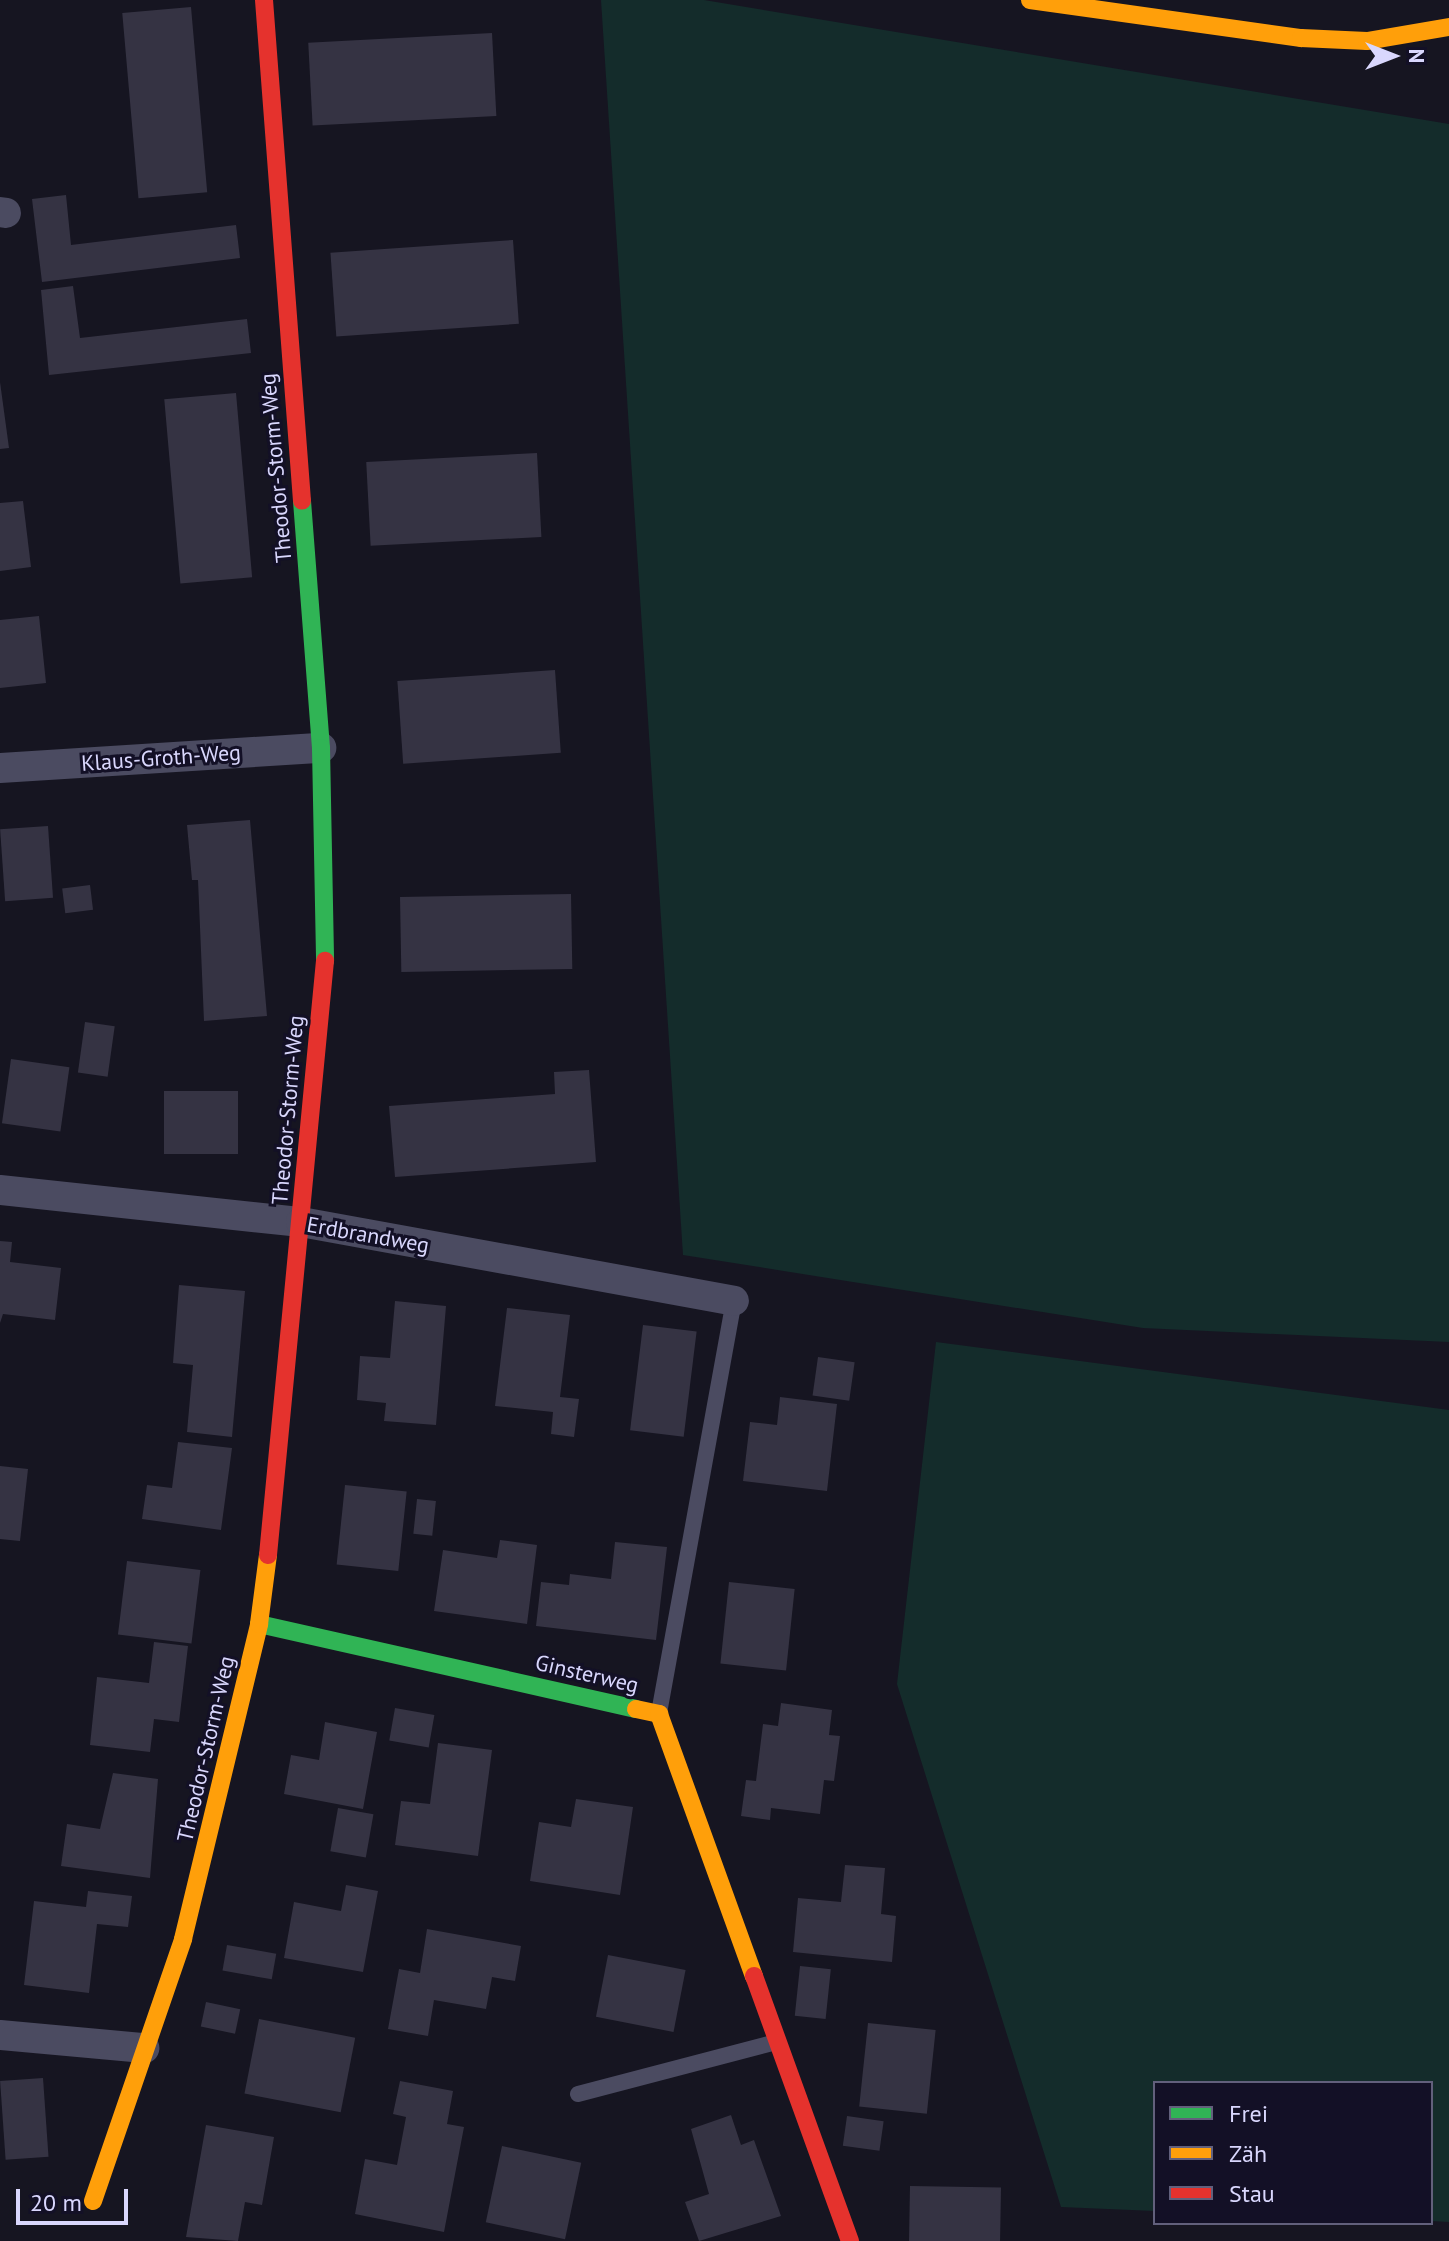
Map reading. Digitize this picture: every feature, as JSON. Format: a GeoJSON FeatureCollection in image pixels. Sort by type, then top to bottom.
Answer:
{"type":"FeatureCollection","features":[{"type":"Feature","properties":{"kind":"street","name":"Theodor-Storm-Weg"},"geometry":{"type":"LineString","coordinates":[[93,2201],[195,1896],[259,1624],[284,1440],[328,908],[321,748],[264,0]]}},
{"type":"Feature","properties":{"kind":"street"},"geometry":{"type":"LineString","coordinates":[[1030,0],[1301,38],[1367,41],[1449,27]]}},
{"type":"Feature","properties":{"kind":"street","name":"Klaus-Groth-Weg"},"geometry":{"type":"LineString","coordinates":[[0,768],[321,748]]}},
{"type":"Feature","properties":{"kind":"street","name":"Erdbrandweg"},"geometry":{"type":"LineString","coordinates":[[0,1190],[301,1222],[734,1301]]}},
{"type":"Feature","properties":{"kind":"street","name":"Ginsterweg"},"geometry":{"type":"LineString","coordinates":[[259,1624],[659,1714],[773,2043],[850,2241]]}},
{"type":"Feature","properties":{"kind":"street"},"geometry":{"type":"LineString","coordinates":[[0,2035],[144,2048]]}},
{"type":"Feature","properties":{"kind":"lane"},"geometry":{"type":"LineString","coordinates":[[659,1714],[734,1301]]}},
{"type":"Feature","properties":{"kind":"lane"},"geometry":{"type":"LineString","coordinates":[[578,2094],[773,2043]]}},
{"type":"Feature","properties":{"kind":"green space"},"geometry":{"type":"Polygon","coordinates":[[[601,0],[704,0],[1449,124],[1449,1342],[1143,1328],[683,1255],[601,0]]]}},
{"type":"Feature","properties":{"kind":"green space"},"geometry":{"type":"Polygon","coordinates":[[[936,1342],[1449,1410],[1449,2222],[1433,2221],[1433,2081],[1153,2081],[1153,2211],[1061,2207],[897,1684],[936,1342]]]}},
{"type":"Feature","properties":{"kind":"building"},"geometry":{"type":"Polygon","coordinates":[[[191,7],[207,192],[138,198],[122,13],[191,7]]]}},
{"type":"Feature","properties":{"kind":"building"},"geometry":{"type":"Polygon","coordinates":[[[492,33],[496,116],[313,126],[308,43],[492,33]]]}},
{"type":"Feature","properties":{"kind":"building"},"geometry":{"type":"Polygon","coordinates":[[[66,195],[71,245],[236,225],[240,258],[42,282],[32,199],[66,195]]]}},
{"type":"Feature","properties":{"kind":"building"},"geometry":{"type":"Polygon","coordinates":[[[513,240],[519,324],[336,337],[330,253],[513,240]]]}},
{"type":"Feature","properties":{"kind":"building"},"geometry":{"type":"Polygon","coordinates":[[[73,286],[80,338],[247,319],[251,353],[49,375],[41,290],[73,286]]]}},
{"type":"Feature","properties":{"kind":"building"},"geometry":{"type":"Polygon","coordinates":[[[0,382],[9,448],[0,449],[0,382]]]}},
{"type":"Feature","properties":{"kind":"building"},"geometry":{"type":"Polygon","coordinates":[[[236,393],[252,577],[180,584],[164,399],[236,393]]]}},
{"type":"Feature","properties":{"kind":"building"},"geometry":{"type":"Polygon","coordinates":[[[537,453],[541,537],[371,546],[366,462],[537,453]]]}},
{"type":"Feature","properties":{"kind":"building"},"geometry":{"type":"Polygon","coordinates":[[[23,501],[31,567],[0,571],[0,503],[23,501]]]}},
{"type":"Feature","properties":{"kind":"building"},"geometry":{"type":"Polygon","coordinates":[[[39,616],[46,683],[0,688],[0,620],[39,616]]]}},
{"type":"Feature","properties":{"kind":"building"},"geometry":{"type":"Polygon","coordinates":[[[555,670],[561,753],[403,764],[397,681],[555,670]]]}},
{"type":"Feature","properties":{"kind":"building"},"geometry":{"type":"Polygon","coordinates":[[[250,820],[267,1016],[204,1021],[198,880],[192,880],[187,825],[250,820]]]}},
{"type":"Feature","properties":{"kind":"building"},"geometry":{"type":"Polygon","coordinates":[[[48,826],[53,898],[5,901],[0,829],[48,826]]]}},
{"type":"Feature","properties":{"kind":"building"},"geometry":{"type":"Polygon","coordinates":[[[90,885],[93,910],[65,913],[62,888],[90,885]]]}},
{"type":"Feature","properties":{"kind":"building"},"geometry":{"type":"Polygon","coordinates":[[[571,894],[572,969],[401,972],[400,897],[571,894]]]}},
{"type":"Feature","properties":{"kind":"building"},"geometry":{"type":"Polygon","coordinates":[[[85,1022],[115,1026],[108,1077],[78,1073],[85,1022]]]}},
{"type":"Feature","properties":{"kind":"building"},"geometry":{"type":"Polygon","coordinates":[[[11,1059],[69,1067],[60,1132],[2,1123],[11,1059]]]}},
{"type":"Feature","properties":{"kind":"building"},"geometry":{"type":"Polygon","coordinates":[[[589,1070],[596,1162],[395,1177],[389,1106],[555,1094],[554,1072],[589,1070]]]}},
{"type":"Feature","properties":{"kind":"building"},"geometry":{"type":"Polygon","coordinates":[[[164,1091],[238,1091],[238,1154],[164,1154],[164,1091]]]}},
{"type":"Feature","properties":{"kind":"building"},"geometry":{"type":"Polygon","coordinates":[[[0,1241],[12,1242],[10,1262],[61,1268],[55,1320],[3,1314],[0,1323],[0,1241]]]}},
{"type":"Feature","properties":{"kind":"building"},"geometry":{"type":"Polygon","coordinates":[[[179,1285],[245,1291],[232,1437],[187,1432],[193,1365],[173,1363],[179,1285]]]}},
{"type":"Feature","properties":{"kind":"building"},"geometry":{"type":"Polygon","coordinates":[[[395,1301],[446,1306],[436,1425],[384,1421],[386,1403],[357,1400],[360,1356],[390,1358],[395,1301]]]}},
{"type":"Feature","properties":{"kind":"building"},"geometry":{"type":"Polygon","coordinates":[[[507,1308],[570,1315],[560,1397],[579,1399],[574,1437],[551,1434],[553,1412],[495,1406],[507,1308]]]}},
{"type":"Feature","properties":{"kind":"building"},"geometry":{"type":"Polygon","coordinates":[[[643,1325],[697,1332],[684,1437],[630,1430],[643,1325]]]}},
{"type":"Feature","properties":{"kind":"building"},"geometry":{"type":"Polygon","coordinates":[[[818,1357],[855,1362],[849,1401],[813,1396],[818,1357]]]}},
{"type":"Feature","properties":{"kind":"building"},"geometry":{"type":"Polygon","coordinates":[[[780,1397],[837,1404],[827,1491],[743,1481],[750,1422],[777,1425],[780,1397]]]}},
{"type":"Feature","properties":{"kind":"building"},"geometry":{"type":"Polygon","coordinates":[[[178,1442],[232,1448],[221,1530],[142,1519],[147,1485],[172,1488],[178,1442]]]}},
{"type":"Feature","properties":{"kind":"building"},"geometry":{"type":"Polygon","coordinates":[[[0,1466],[28,1469],[20,1541],[0,1539],[0,1466]]]}},
{"type":"Feature","properties":{"kind":"building"},"geometry":{"type":"Polygon","coordinates":[[[345,1485],[407,1491],[398,1571],[337,1565],[345,1485]]]}},
{"type":"Feature","properties":{"kind":"building"},"geometry":{"type":"Polygon","coordinates":[[[417,1499],[436,1501],[432,1536],[413,1534],[417,1499]]]}},
{"type":"Feature","properties":{"kind":"building"},"geometry":{"type":"Polygon","coordinates":[[[500,1540],[537,1545],[527,1624],[434,1611],[443,1550],[497,1558],[500,1540]]]}},
{"type":"Feature","properties":{"kind":"building"},"geometry":{"type":"Polygon","coordinates":[[[615,1542],[667,1547],[656,1640],[536,1626],[541,1582],[569,1585],[570,1574],[611,1579],[615,1542]]]}},
{"type":"Feature","properties":{"kind":"building"},"geometry":{"type":"Polygon","coordinates":[[[127,1561],[200,1570],[191,1643],[118,1634],[127,1561]]]}},
{"type":"Feature","properties":{"kind":"building"},"geometry":{"type":"Polygon","coordinates":[[[729,1582],[795,1589],[786,1670],[720,1664],[729,1582]]]}},
{"type":"Feature","properties":{"kind":"building"},"geometry":{"type":"Polygon","coordinates":[[[154,1642],[188,1646],[179,1722],[154,1719],[150,1752],[90,1745],[97,1677],[149,1683],[154,1642]]]}},
{"type":"Feature","properties":{"kind":"building"},"geometry":{"type":"Polygon","coordinates":[[[781,1703],[832,1710],[829,1735],[840,1736],[834,1781],[824,1780],[820,1814],[771,1808],[770,1820],[741,1816],[746,1780],[756,1781],[763,1724],[778,1726],[781,1703]]]}},
{"type":"Feature","properties":{"kind":"building"},"geometry":{"type":"Polygon","coordinates":[[[395,1708],[434,1715],[429,1747],[389,1740],[395,1708]]]}},
{"type":"Feature","properties":{"kind":"building"},"geometry":{"type":"Polygon","coordinates":[[[325,1722],[377,1732],[363,1809],[284,1794],[291,1755],[319,1760],[325,1722]]]}},
{"type":"Feature","properties":{"kind":"building"},"geometry":{"type":"Polygon","coordinates":[[[438,1743],[492,1750],[478,1856],[395,1845],[401,1801],[430,1804],[438,1743]]]}},
{"type":"Feature","properties":{"kind":"building"},"geometry":{"type":"Polygon","coordinates":[[[113,1773],[158,1779],[150,1878],[61,1866],[67,1824],[100,1829],[113,1773]]]}},
{"type":"Feature","properties":{"kind":"building"},"geometry":{"type":"Polygon","coordinates":[[[576,1799],[633,1807],[620,1895],[530,1881],[539,1822],[571,1827],[576,1799]]]}},
{"type":"Feature","properties":{"kind":"building"},"geometry":{"type":"Polygon","coordinates":[[[338,1808],[373,1814],[366,1858],[330,1851],[338,1808]]]}},
{"type":"Feature","properties":{"kind":"building"},"geometry":{"type":"Polygon","coordinates":[[[845,1865],[885,1868],[881,1914],[896,1916],[892,1962],[793,1952],[798,1898],[841,1902],[845,1865]]]}},
{"type":"Feature","properties":{"kind":"building"},"geometry":{"type":"Polygon","coordinates":[[[346,1885],[378,1891],[363,1972],[284,1958],[294,1902],[341,1911],[346,1885]]]}},
{"type":"Feature","properties":{"kind":"building"},"geometry":{"type":"Polygon","coordinates":[[[88,1891],[132,1896],[128,1927],[97,1924],[89,1993],[24,1985],[34,1901],[86,1907],[88,1891]]]}},
{"type":"Feature","properties":{"kind":"building"},"geometry":{"type":"Polygon","coordinates":[[[427,1929],[521,1946],[515,1981],[492,1977],[486,2009],[434,2000],[428,2036],[388,2029],[399,1969],[420,1973],[427,1929]]]}},
{"type":"Feature","properties":{"kind":"building"},"geometry":{"type":"Polygon","coordinates":[[[227,1945],[276,1954],[272,1979],[222,1971],[227,1945]]]}},
{"type":"Feature","properties":{"kind":"building"},"geometry":{"type":"Polygon","coordinates":[[[608,1955],[686,1970],[674,2032],[596,2017],[608,1955]]]}},
{"type":"Feature","properties":{"kind":"building"},"geometry":{"type":"Polygon","coordinates":[[[800,1966],[831,1969],[826,2019],[795,2016],[800,1966]]]}},
{"type":"Feature","properties":{"kind":"building"},"geometry":{"type":"Polygon","coordinates":[[[206,2002],[240,2009],[235,2034],[201,2026],[206,2002]]]}},
{"type":"Feature","properties":{"kind":"building"},"geometry":{"type":"Polygon","coordinates":[[[259,2019],[355,2038],[341,2112],[244,2094],[259,2019]]]}},
{"type":"Feature","properties":{"kind":"building"},"geometry":{"type":"Polygon","coordinates":[[[868,2023],[936,2030],[927,2114],[859,2107],[868,2023]]]}},
{"type":"Feature","properties":{"kind":"building"},"geometry":{"type":"Polygon","coordinates":[[[43,2078],[49,2157],[6,2160],[0,2081],[43,2078]]]}},
{"type":"Feature","properties":{"kind":"building"},"geometry":{"type":"Polygon","coordinates":[[[400,2081],[453,2091],[447,2124],[464,2127],[444,2232],[355,2214],[365,2159],[397,2165],[406,2117],[393,2114],[400,2081]]]}},
{"type":"Feature","properties":{"kind":"building"},"geometry":{"type":"Polygon","coordinates":[[[731,2115],[741,2145],[754,2140],[781,2216],[699,2241],[685,2202],[709,2194],[691,2129],[731,2115]]]}},
{"type":"Feature","properties":{"kind":"building"},"geometry":{"type":"Polygon","coordinates":[[[847,2116],[884,2121],[879,2151],[843,2146],[847,2116]]]}},
{"type":"Feature","properties":{"kind":"building"},"geometry":{"type":"Polygon","coordinates":[[[206,2125],[274,2137],[262,2205],[245,2202],[238,2241],[186,2237],[206,2125]]]}},
{"type":"Feature","properties":{"kind":"building"},"geometry":{"type":"Polygon","coordinates":[[[502,2146],[581,2163],[565,2239],[486,2222],[502,2146]]]}},
{"type":"Feature","properties":{"kind":"building"},"geometry":{"type":"Polygon","coordinates":[[[910,2186],[1001,2188],[1000,2241],[909,2241],[910,2186]]]}},
{"type":"Feature","properties":{"kind":"traffic: fast"},"geometry":{"type":"LineString","coordinates":[[302,501],[321,748],[325,961]]}},
{"type":"Feature","properties":{"kind":"traffic: fast"},"geometry":{"type":"LineString","coordinates":[[259,1624],[636,1709]]}},
{"type":"Feature","properties":{"kind":"traffic: slow"},"geometry":{"type":"LineString","coordinates":[[1030,0],[1301,38],[1367,41],[1449,27]]}},
{"type":"Feature","properties":{"kind":"traffic: slow"},"geometry":{"type":"LineString","coordinates":[[93,2201],[183,1939],[259,1624],[268,1555]]}},
{"type":"Feature","properties":{"kind":"traffic: slow"},"geometry":{"type":"LineString","coordinates":[[636,1709],[659,1714],[754,1976]]}},
{"type":"Feature","properties":{"kind":"traffic: jam"},"geometry":{"type":"LineString","coordinates":[[264,0],[302,501]]}},
{"type":"Feature","properties":{"kind":"traffic: jam"},"geometry":{"type":"LineString","coordinates":[[268,1555],[325,961]]}},
{"type":"Feature","properties":{"kind":"traffic: jam"},"geometry":{"type":"LineString","coordinates":[[754,1976],[850,2241]]}}]}
